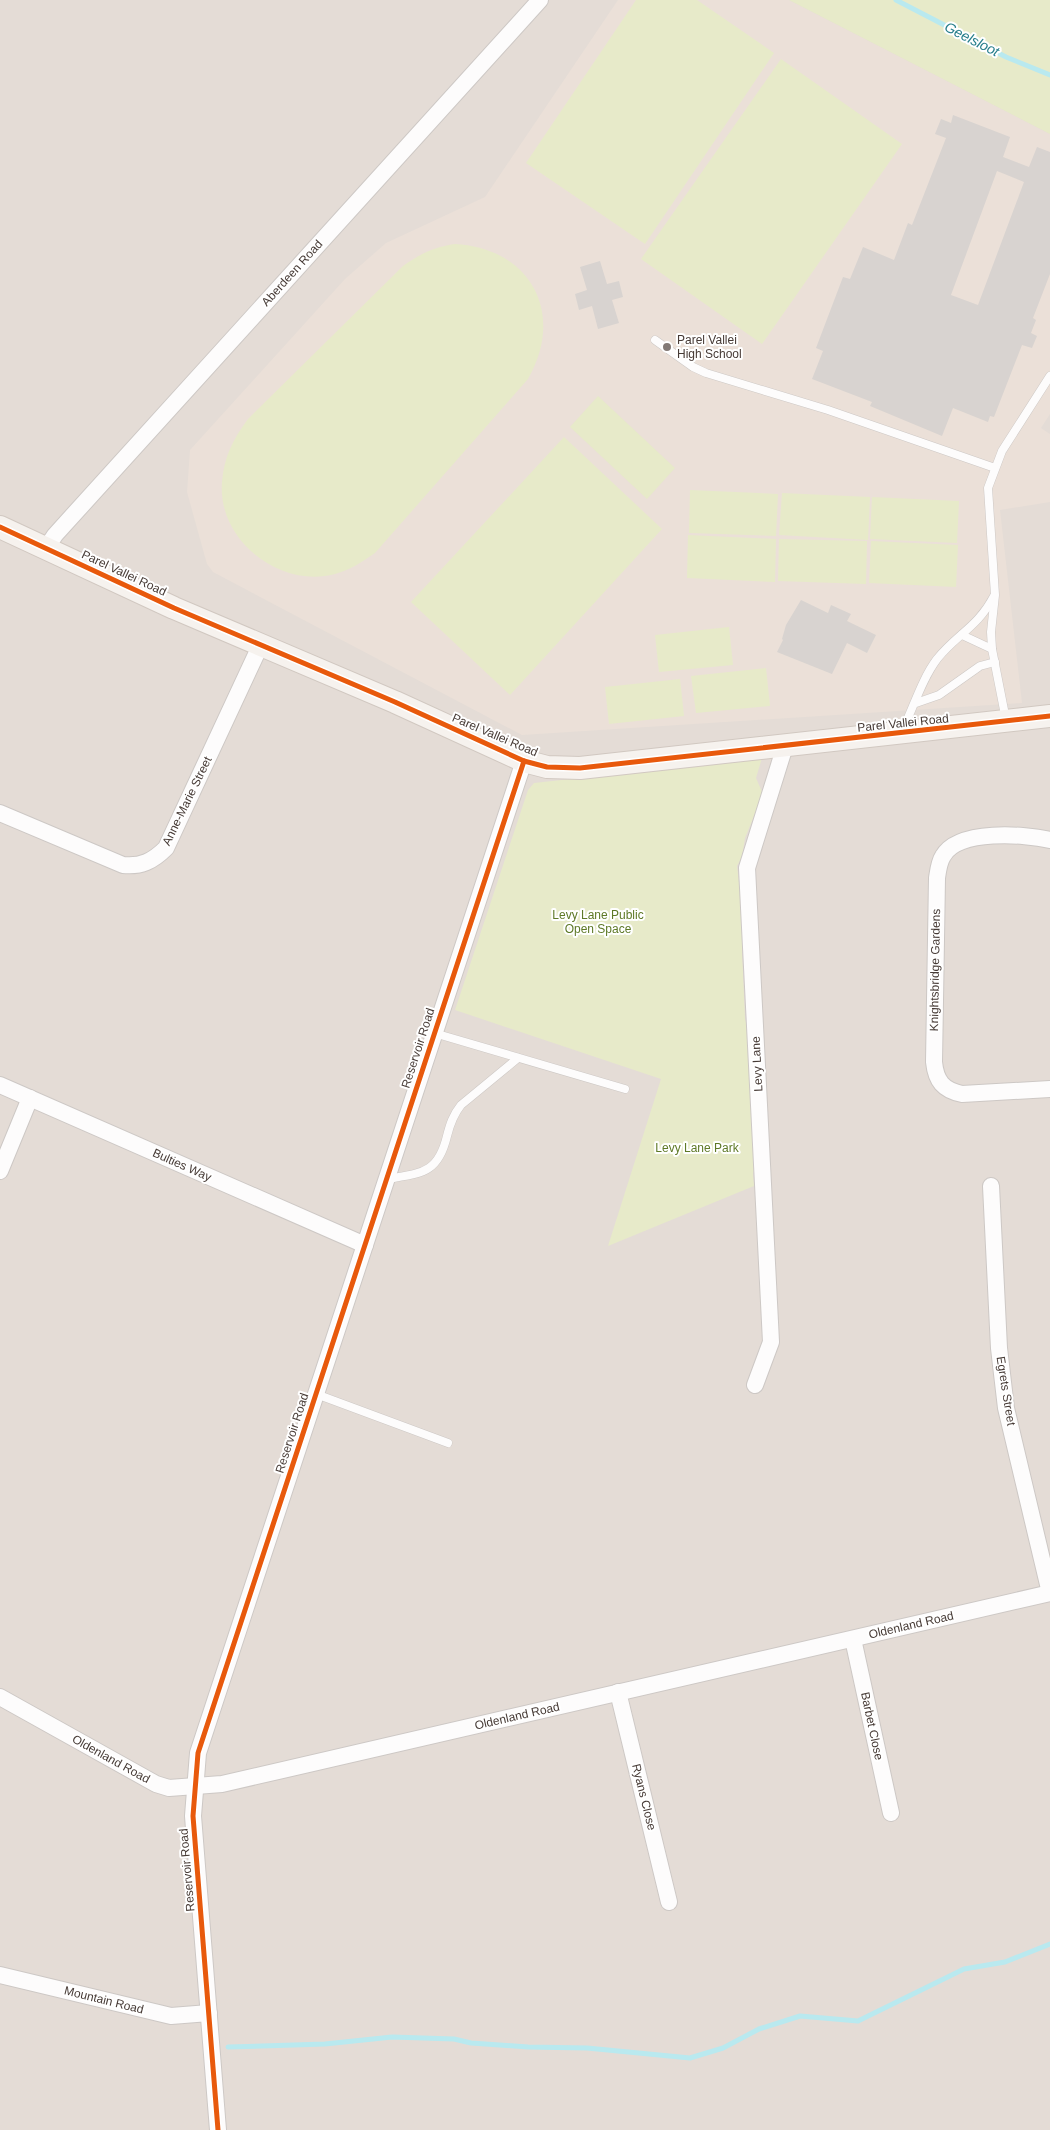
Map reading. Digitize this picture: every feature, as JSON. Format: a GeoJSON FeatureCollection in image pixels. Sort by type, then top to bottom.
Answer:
{"type":"FeatureCollection","features":[{"type":"Feature","properties":{"kind":"street","name":"Aberdeen Road"},"geometry":{"type":"LineString","coordinates":[[47,547],[69,520],[540,0]]}},
{"type":"Feature","properties":{"kind":"street","name":"Parel Vallei Road"},"geometry":{"type":"LineString","coordinates":[[0,527],[47,547],[174,608],[395,702],[524,761],[547,767],[580,768],[1050,716]]}},
{"type":"Feature","properties":{"kind":"street","name":"Anne-Marie Street"},"geometry":{"type":"LineString","coordinates":[[0,813],[123,865],[133,866],[155,858],[166,848],[261,644]]}},
{"type":"Feature","properties":{"kind":"street","name":"Levy Lane"},"geometry":{"type":"LineString","coordinates":[[755,1385],[771,1342],[747,868],[785,746]]}},
{"type":"Feature","properties":{"kind":"street","name":"Reservoir Road"},"geometry":{"type":"LineString","coordinates":[[218,2130],[193,1816],[198,1753],[524,761]]}},
{"type":"Feature","properties":{"kind":"street","name":"Knightsbridge Gardens"},"geometry":{"type":"LineString","coordinates":[[1050,840],[1024,835],[1000,835],[956,844],[942,856],[937,878],[934,1062],[935,1075],[940,1084],[950,1092],[962,1094],[1050,1090]]}},
{"type":"Feature","properties":{"kind":"street","name":"Bulties Way"},"geometry":{"type":"LineString","coordinates":[[0,1084],[365,1245]]}},
{"type":"Feature","properties":{"kind":"street"},"geometry":{"type":"LineString","coordinates":[[0,1171],[30,1098]]}},
{"type":"Feature","properties":{"kind":"street","name":"Egrets Street"},"geometry":{"type":"LineString","coordinates":[[991,1186],[999,1348],[1006,1408],[1050,1593]]}},
{"type":"Feature","properties":{"kind":"street","name":"Oldenland Road"},"geometry":{"type":"LineString","coordinates":[[0,1697],[156,1784],[169,1788],[222,1784],[1050,1593]]}},
{"type":"Feature","properties":{"kind":"street","name":"Barbet Close"},"geometry":{"type":"LineString","coordinates":[[853,1639],[891,1813]]}},
{"type":"Feature","properties":{"kind":"street","name":"Ryans Close"},"geometry":{"type":"LineString","coordinates":[[618,1692],[669,1902]]}},
{"type":"Feature","properties":{"kind":"street","name":"Mountain Road"},"geometry":{"type":"LineString","coordinates":[[0,1975],[171,2016],[209,2013]]}},
{"type":"Feature","properties":{"kind":"lane"},"geometry":{"type":"LineString","coordinates":[[655,340],[693,367],[706,373],[828,410],[995,468]]}},
{"type":"Feature","properties":{"kind":"lane"},"geometry":{"type":"LineString","coordinates":[[1006,721],[992,649],[991,632],[995,594],[987,498],[1002,451],[1050,376]]}},
{"type":"Feature","properties":{"kind":"lane"},"geometry":{"type":"LineString","coordinates":[[902,733],[930,668],[982,617],[995,594]]}},
{"type":"Feature","properties":{"kind":"lane"},"geometry":{"type":"LineString","coordinates":[[962,635],[992,649]]}},
{"type":"Feature","properties":{"kind":"lane"},"geometry":{"type":"LineString","coordinates":[[916,703],[939,695],[980,666],[995,662]]}},
{"type":"Feature","properties":{"kind":"lane"},"geometry":{"type":"LineString","coordinates":[[434,1033],[626,1089]]}},
{"type":"Feature","properties":{"kind":"lane"},"geometry":{"type":"LineString","coordinates":[[385,1180],[413,1175],[438,1162],[443,1155],[454,1114],[518,1058]]}},
{"type":"Feature","properties":{"kind":"lane"},"geometry":{"type":"LineString","coordinates":[[316,1394],[448,1442]]}},
{"type":"Feature","properties":{"kind":"shaded area"},"geometry":{"type":"Polygon","coordinates":[[[0,0],[1050,0],[1050,2130],[0,2130],[0,0]]]}},
{"type":"Feature","properties":{"kind":"shaded area","name":"Parel Vallei High School"},"geometry":{"type":"Polygon","coordinates":[[[618,0],[789,0],[1050,134],[1050,414],[1041,428],[1050,434],[1050,502],[1000,510],[1022,703],[522,735],[213,572],[207,564],[187,492],[190,450],[345,279],[386,243],[485,197],[618,0]]]}},
{"type":"Feature","properties":{"kind":"green space"},"geometry":{"type":"Polygon","coordinates":[[[636,0],[697,0],[774,53],[645,244],[526,163],[636,0]]]}},
{"type":"Feature","properties":{"kind":"green space"},"geometry":{"type":"Polygon","coordinates":[[[789,0],[1050,0],[1050,134],[789,0]]]}},
{"type":"Feature","properties":{"kind":"green space"},"geometry":{"type":"Polygon","coordinates":[[[781,59],[902,144],[762,344],[641,259],[781,59]]]}},
{"type":"Feature","properties":{"kind":"green space"},"geometry":{"type":"Polygon","coordinates":[[[455,244],[481,248],[503,258],[521,271],[534,288],[541,308],[543,331],[539,354],[528,379],[375,553],[351,568],[335,574],[314,577],[293,574],[274,567],[256,555],[241,541],[230,523],[223,503],[223,473],[227,456],[234,441],[248,419],[403,266],[428,252],[455,244]]]}},
{"type":"Feature","properties":{"kind":"green space"},"geometry":{"type":"Polygon","coordinates":[[[598,396],[675,468],[647,499],[570,427],[598,396]]]}},
{"type":"Feature","properties":{"kind":"green space"},"geometry":{"type":"Polygon","coordinates":[[[564,437],[662,529],[510,695],[411,602],[564,437]]]}},
{"type":"Feature","properties":{"kind":"green space"},"geometry":{"type":"Polygon","coordinates":[[[690,490],[778,494],[776,536],[689,533],[690,490]]]}},
{"type":"Feature","properties":{"kind":"green space"},"geometry":{"type":"Polygon","coordinates":[[[782,493],[870,497],[868,540],[779,535],[782,493]]]}},
{"type":"Feature","properties":{"kind":"green space"},"geometry":{"type":"Polygon","coordinates":[[[872,497],[959,501],[957,543],[870,539],[872,497]]]}},
{"type":"Feature","properties":{"kind":"green space"},"geometry":{"type":"Polygon","coordinates":[[[688,535],[776,539],[775,582],[687,578],[688,535]]]}},
{"type":"Feature","properties":{"kind":"green space"},"geometry":{"type":"Polygon","coordinates":[[[779,539],[867,541],[866,584],[778,581],[779,539]]]}},
{"type":"Feature","properties":{"kind":"green space"},"geometry":{"type":"Polygon","coordinates":[[[871,541],[958,545],[956,587],[869,583],[871,541]]]}},
{"type":"Feature","properties":{"kind":"green space"},"geometry":{"type":"Polygon","coordinates":[[[729,627],[733,665],[659,672],[655,635],[729,627]]]}},
{"type":"Feature","properties":{"kind":"green space"},"geometry":{"type":"Polygon","coordinates":[[[766,668],[770,706],[696,713],[691,676],[766,668]]]}},
{"type":"Feature","properties":{"kind":"green space"},"geometry":{"type":"Polygon","coordinates":[[[680,679],[684,716],[609,724],[605,687],[680,679]]]}},
{"type":"Feature","properties":{"kind":"green space","name":"Levy Lane Public Open Space"},"geometry":{"type":"Polygon","coordinates":[[[762,758],[756,778],[763,794],[745,838],[742,857],[737,866],[746,940],[742,951],[745,1019],[749,1033],[752,1136],[757,1165],[753,1173],[754,1186],[608,1246],[661,1079],[455,1010],[528,790],[534,783],[762,758]]]}},
{"type":"Feature","properties":{"kind":"building"},"geometry":{"type":"Polygon","coordinates":[[[953,115],[1010,137],[1003,157],[1029,167],[1037,147],[1050,152],[1050,274],[1033,318],[1036,320],[1031,333],[1037,336],[1032,348],[1022,345],[994,417],[990,416],[988,422],[953,408],[942,436],[870,406],[872,402],[812,379],[823,351],[816,348],[843,277],[850,279],[863,247],[894,260],[908,223],[912,225],[946,138],[935,134],[941,119],[951,123],[953,115]],[[997,171],[951,295],[978,305],[1024,182],[997,171]]]}},
{"type":"Feature","properties":{"kind":"building"},"geometry":{"type":"Polygon","coordinates":[[[600,261],[607,284],[619,281],[623,297],[612,300],[619,323],[598,329],[592,306],[579,310],[575,294],[587,290],[580,267],[600,261]]]}},
{"type":"Feature","properties":{"kind":"building"},"geometry":{"type":"Polygon","coordinates":[[[801,600],[828,613],[831,605],[851,614],[847,621],[876,635],[867,653],[847,643],[832,674],[777,652],[783,640],[786,625],[801,600]]]}},
{"type":"Feature","properties":{"kind":"waterway","name":"Geelsloot"},"geometry":{"type":"LineString","coordinates":[[896,0],[1006,57],[1050,75]]}},
{"type":"Feature","properties":{"kind":"waterway"},"geometry":{"type":"LineString","coordinates":[[228,2047],[325,2044],[392,2037],[454,2039],[471,2043],[528,2047],[587,2048],[690,2058],[723,2048],[759,2029],[800,2016],[858,2021],[964,1969],[1005,1962],[1050,1944]]}},
{"type":"Feature","properties":{"kind":"cycle path"},"geometry":{"type":"LineString","coordinates":[[0,527],[174,608],[395,702],[524,761],[547,767],[580,768],[1050,716]]}},
{"type":"Feature","properties":{"kind":"cycle path"},"geometry":{"type":"LineString","coordinates":[[218,2130],[193,1816],[198,1753],[524,761]]}},
{"type":"Feature","properties":{"kind":"place","name":"Parel Vallei High School"},"geometry":{"type":"Point","coordinates":[667,347]}},
{"type":"Feature","properties":{"kind":"park label","name":"Levy Lane Park"},"geometry":{"type":"Point","coordinates":[697,1148]}}]}
